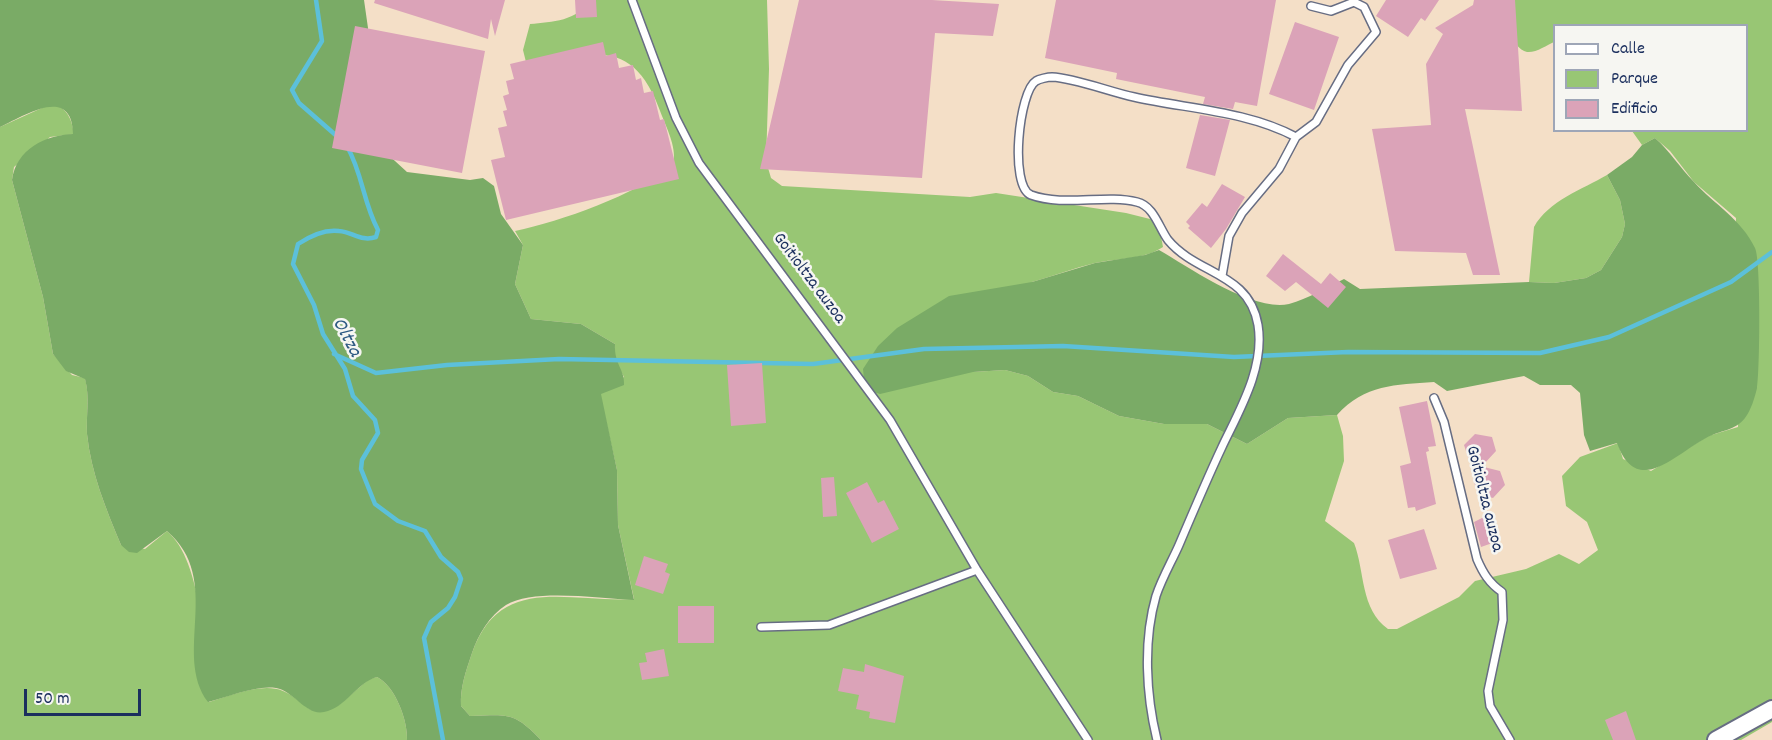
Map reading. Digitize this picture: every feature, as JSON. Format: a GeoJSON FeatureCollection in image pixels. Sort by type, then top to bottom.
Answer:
{"type":"FeatureCollection","features":[{"type":"Feature","properties":{"kind":"street"},"geometry":{"type":"LineString","coordinates":[[1716,740],[1772,709]]}},
{"type":"Feature","properties":{"kind":"lane","name":"Goitioltza auzoa"},"geometry":{"type":"LineString","coordinates":[[632,0],[676,118],[699,163],[890,420],[977,570],[1088,740]]}},
{"type":"Feature","properties":{"kind":"lane"},"geometry":{"type":"LineString","coordinates":[[1222,276],[1229,237],[1242,213],[1279,169],[1296,137],[1316,122],[1348,65],[1376,32],[1364,7],[1354,2],[1331,11],[1311,6]]}},
{"type":"Feature","properties":{"kind":"lane"},"geometry":{"type":"LineString","coordinates":[[1157,740],[1153,722],[1147,649],[1156,596],[1222,447],[1246,400],[1257,355],[1258,326],[1248,298],[1233,282],[1199,264],[1169,241],[1146,205],[1136,201],[1080,201],[1030,195],[1022,186],[1018,146],[1029,87],[1037,80],[1052,77],[1132,97],[1218,112],[1279,128],[1296,137]]}},
{"type":"Feature","properties":{"kind":"lane","name":"Goitioltza auzoa"},"geometry":{"type":"LineString","coordinates":[[1434,398],[1444,422],[1477,559],[1492,585],[1502,592],[1503,620],[1488,691],[1490,706],[1510,740]]}},
{"type":"Feature","properties":{"kind":"lane"},"geometry":{"type":"LineString","coordinates":[[761,627],[829,625],[977,570]]}},
{"type":"Feature","properties":{"kind":"green space"},"geometry":{"type":"Polygon","coordinates":[[[0,0],[364,0],[368,28],[364,66],[371,139],[407,172],[470,180],[483,178],[494,186],[501,214],[523,245],[515,284],[531,319],[581,324],[615,344],[616,357],[623,375],[624,385],[601,394],[617,470],[618,525],[634,600],[550,596],[518,600],[506,605],[495,614],[481,633],[461,692],[461,706],[470,716],[494,715],[517,719],[541,740],[407,740],[399,704],[389,688],[377,677],[363,684],[339,706],[324,712],[311,710],[289,694],[276,688],[251,690],[208,702],[198,683],[194,662],[196,594],[192,572],[184,550],[167,531],[137,553],[129,552],[121,545],[92,463],[87,434],[88,399],[85,379],[66,371],[53,354],[43,297],[12,180],[19,160],[26,152],[53,137],[73,134],[71,119],[65,110],[56,107],[45,108],[33,111],[0,127],[0,0]]]}},
{"type":"Feature","properties":{"kind":"green space"},"geometry":{"type":"Polygon","coordinates":[[[589,0],[767,0],[769,69],[766,161],[771,178],[782,186],[970,197],[996,193],[1126,213],[1158,221],[1163,247],[1155,251],[1079,267],[1032,282],[973,372],[1005,370],[1028,376],[1053,392],[1078,396],[1119,416],[1164,424],[1207,424],[1247,444],[1288,418],[1337,415],[1343,436],[1344,461],[1325,521],[1354,543],[1372,611],[1388,629],[1397,629],[1459,597],[1475,581],[1526,569],[1559,554],[1579,564],[1598,550],[1587,522],[1566,506],[1562,476],[1580,457],[1618,443],[1623,459],[1651,471],[1708,436],[1738,427],[1736,218],[1694,182],[1670,151],[1655,138],[1642,145],[1633,132],[1748,132],[1748,24],[1553,24],[1553,42],[1538,50],[1527,52],[1512,38],[1494,0],[1772,0],[1772,722],[1741,740],[541,740],[517,719],[494,715],[470,716],[461,706],[461,692],[466,673],[472,653],[484,628],[500,611],[518,602],[539,598],[634,599],[618,525],[617,470],[600,394],[624,377],[614,359],[615,344],[581,324],[531,319],[515,284],[523,245],[515,231],[554,221],[597,206],[639,187],[673,165],[674,153],[671,140],[651,90],[639,72],[625,61],[610,56],[592,55],[527,66],[523,50],[530,24],[564,19],[584,7],[589,0]]]}},
{"type":"Feature","properties":{"kind":"green space"},"geometry":{"type":"Polygon","coordinates":[[[56,105],[67,113],[74,134],[50,137],[14,167],[12,180],[43,297],[53,354],[72,375],[85,378],[88,399],[87,434],[92,463],[121,545],[145,549],[167,531],[179,546],[188,564],[200,610],[209,702],[246,691],[266,688],[283,691],[311,710],[339,705],[369,679],[377,677],[389,688],[399,704],[407,740],[0,740],[0,127],[44,107],[56,105]]]}},
{"type":"Feature","properties":{"kind":"green space"},"geometry":{"type":"Polygon","coordinates":[[[1655,138],[1689,177],[1735,220],[1755,248],[1759,316],[1757,388],[1745,418],[1732,428],[1711,435],[1657,468],[1646,470],[1635,468],[1625,459],[1617,443],[1590,451],[1584,435],[1580,393],[1571,385],[1540,385],[1524,376],[1447,391],[1434,382],[1381,388],[1358,397],[1337,415],[1288,418],[1247,444],[1207,424],[1164,424],[1119,416],[1078,396],[1053,392],[1028,376],[1005,370],[973,372],[880,394],[865,389],[863,369],[878,346],[897,328],[949,296],[1032,282],[1095,263],[1145,255],[1159,250],[1222,287],[1274,305],[1296,302],[1344,279],[1360,289],[1554,283],[1586,278],[1601,270],[1622,237],[1625,224],[1620,200],[1607,175],[1632,157],[1642,145],[1655,138]]]}},
{"type":"Feature","properties":{"kind":"green space"},"geometry":{"type":"Polygon","coordinates":[[[1607,175],[1620,200],[1625,224],[1622,237],[1601,270],[1586,278],[1554,283],[1529,282],[1534,227],[1540,218],[1567,196],[1607,175]]]}},
{"type":"Feature","properties":{"kind":"building"},"geometry":{"type":"Polygon","coordinates":[[[375,0],[505,0],[495,36],[491,19],[488,39],[374,3],[375,0]]]}},
{"type":"Feature","properties":{"kind":"building"},"geometry":{"type":"Polygon","coordinates":[[[575,0],[596,0],[597,17],[576,18],[575,0]]]}},
{"type":"Feature","properties":{"kind":"building"},"geometry":{"type":"Polygon","coordinates":[[[799,0],[932,0],[999,4],[993,36],[935,33],[922,178],[760,169],[799,0]]]}},
{"type":"Feature","properties":{"kind":"building"},"geometry":{"type":"Polygon","coordinates":[[[1056,0],[1276,0],[1257,106],[1235,102],[1233,109],[1203,104],[1205,97],[1116,79],[1117,73],[1045,58],[1056,0]]]}},
{"type":"Feature","properties":{"kind":"building"},"geometry":{"type":"Polygon","coordinates":[[[1386,0],[1439,0],[1425,21],[1421,18],[1408,37],[1376,16],[1386,0]]]}},
{"type":"Feature","properties":{"kind":"building"},"geometry":{"type":"Polygon","coordinates":[[[1474,0],[1515,0],[1522,111],[1465,109],[1500,275],[1473,275],[1466,253],[1395,251],[1372,129],[1431,125],[1426,64],[1443,34],[1435,28],[1473,5],[1474,0]]]}},
{"type":"Feature","properties":{"kind":"building"},"geometry":{"type":"Polygon","coordinates":[[[1295,22],[1339,37],[1314,110],[1269,94],[1295,22]]]}},
{"type":"Feature","properties":{"kind":"building"},"geometry":{"type":"Polygon","coordinates":[[[355,26],[485,51],[462,173],[332,148],[355,26]]]}},
{"type":"Feature","properties":{"kind":"building"},"geometry":{"type":"Polygon","coordinates":[[[603,42],[606,56],[616,53],[619,68],[633,65],[636,80],[641,78],[644,93],[653,91],[660,120],[664,119],[679,179],[506,220],[491,160],[505,157],[498,128],[507,126],[503,111],[507,110],[503,96],[509,94],[506,81],[514,79],[510,64],[603,42]]]}},
{"type":"Feature","properties":{"kind":"building"},"geometry":{"type":"Polygon","coordinates":[[[1200,115],[1230,120],[1215,176],[1186,168],[1200,115]]]}},
{"type":"Feature","properties":{"kind":"building"},"geometry":{"type":"Polygon","coordinates":[[[1222,184],[1245,197],[1226,229],[1211,248],[1188,228],[1190,226],[1186,222],[1202,203],[1207,207],[1222,184]]]}},
{"type":"Feature","properties":{"kind":"building"},"geometry":{"type":"Polygon","coordinates":[[[1283,254],[1321,284],[1330,273],[1346,287],[1328,308],[1296,282],[1285,291],[1266,276],[1283,254]]]}},
{"type":"Feature","properties":{"kind":"building"},"geometry":{"type":"Polygon","coordinates":[[[762,363],[766,423],[731,426],[727,365],[762,363]]]}},
{"type":"Feature","properties":{"kind":"building"},"geometry":{"type":"Polygon","coordinates":[[[1427,401],[1436,446],[1428,447],[1429,451],[1426,452],[1436,504],[1416,511],[1415,507],[1408,508],[1400,466],[1411,463],[1399,407],[1427,401]]]}},
{"type":"Feature","properties":{"kind":"building"},"geometry":{"type":"Polygon","coordinates":[[[1475,434],[1492,437],[1496,451],[1484,464],[1469,460],[1464,445],[1475,434]]]}},
{"type":"Feature","properties":{"kind":"building"},"geometry":{"type":"Polygon","coordinates":[[[1484,467],[1500,471],[1505,485],[1493,498],[1478,494],[1473,479],[1484,467]]]}},
{"type":"Feature","properties":{"kind":"building"},"geometry":{"type":"Polygon","coordinates":[[[834,477],[837,516],[823,517],[821,478],[834,477]]]}},
{"type":"Feature","properties":{"kind":"building"},"geometry":{"type":"Polygon","coordinates":[[[867,482],[878,503],[884,500],[899,529],[872,543],[846,493],[867,482]]]}},
{"type":"Feature","properties":{"kind":"building"},"geometry":{"type":"Polygon","coordinates":[[[1484,517],[1498,541],[1481,547],[1474,522],[1484,517]]]}},
{"type":"Feature","properties":{"kind":"building"},"geometry":{"type":"Polygon","coordinates":[[[1424,529],[1437,569],[1400,579],[1388,540],[1424,529]]]}},
{"type":"Feature","properties":{"kind":"building"},"geometry":{"type":"Polygon","coordinates":[[[644,556],[668,564],[665,572],[670,574],[663,594],[635,585],[644,556]]]}},
{"type":"Feature","properties":{"kind":"building"},"geometry":{"type":"Polygon","coordinates":[[[678,606],[714,606],[714,643],[678,643],[678,606]]]}},
{"type":"Feature","properties":{"kind":"building"},"geometry":{"type":"Polygon","coordinates":[[[664,649],[669,676],[642,680],[639,663],[647,662],[645,653],[664,649]]]}},
{"type":"Feature","properties":{"kind":"building"},"geometry":{"type":"Polygon","coordinates":[[[865,664],[904,676],[895,723],[869,718],[870,712],[856,709],[859,695],[838,691],[843,668],[864,672],[865,664]]]}},
{"type":"Feature","properties":{"kind":"building"},"geometry":{"type":"Polygon","coordinates":[[[1626,711],[1636,740],[1613,740],[1605,720],[1626,711]]]}},
{"type":"Feature","properties":{"kind":"waterway","name":"Oltza"},"geometry":{"type":"LineString","coordinates":[[316,0],[322,41],[292,90],[299,103],[339,138]]}},
{"type":"Feature","properties":{"kind":"waterway","name":"Oltza"},"geometry":{"type":"LineString","coordinates":[[347,146],[378,230],[376,237],[361,238],[333,231],[317,234],[298,244],[293,264],[314,305],[323,334],[345,369],[353,396],[375,420],[378,433],[362,460],[361,469],[375,504],[398,521],[425,531],[441,557],[458,572],[461,579],[455,597],[448,608],[431,622],[424,638],[443,740]]}},
{"type":"Feature","properties":{"kind":"waterway"},"geometry":{"type":"LineString","coordinates":[[334,354],[376,373],[447,365],[559,359],[813,364],[924,349],[1063,346],[1234,357],[1348,352],[1540,353],[1609,337],[1731,282],[1772,252]]}}]}
